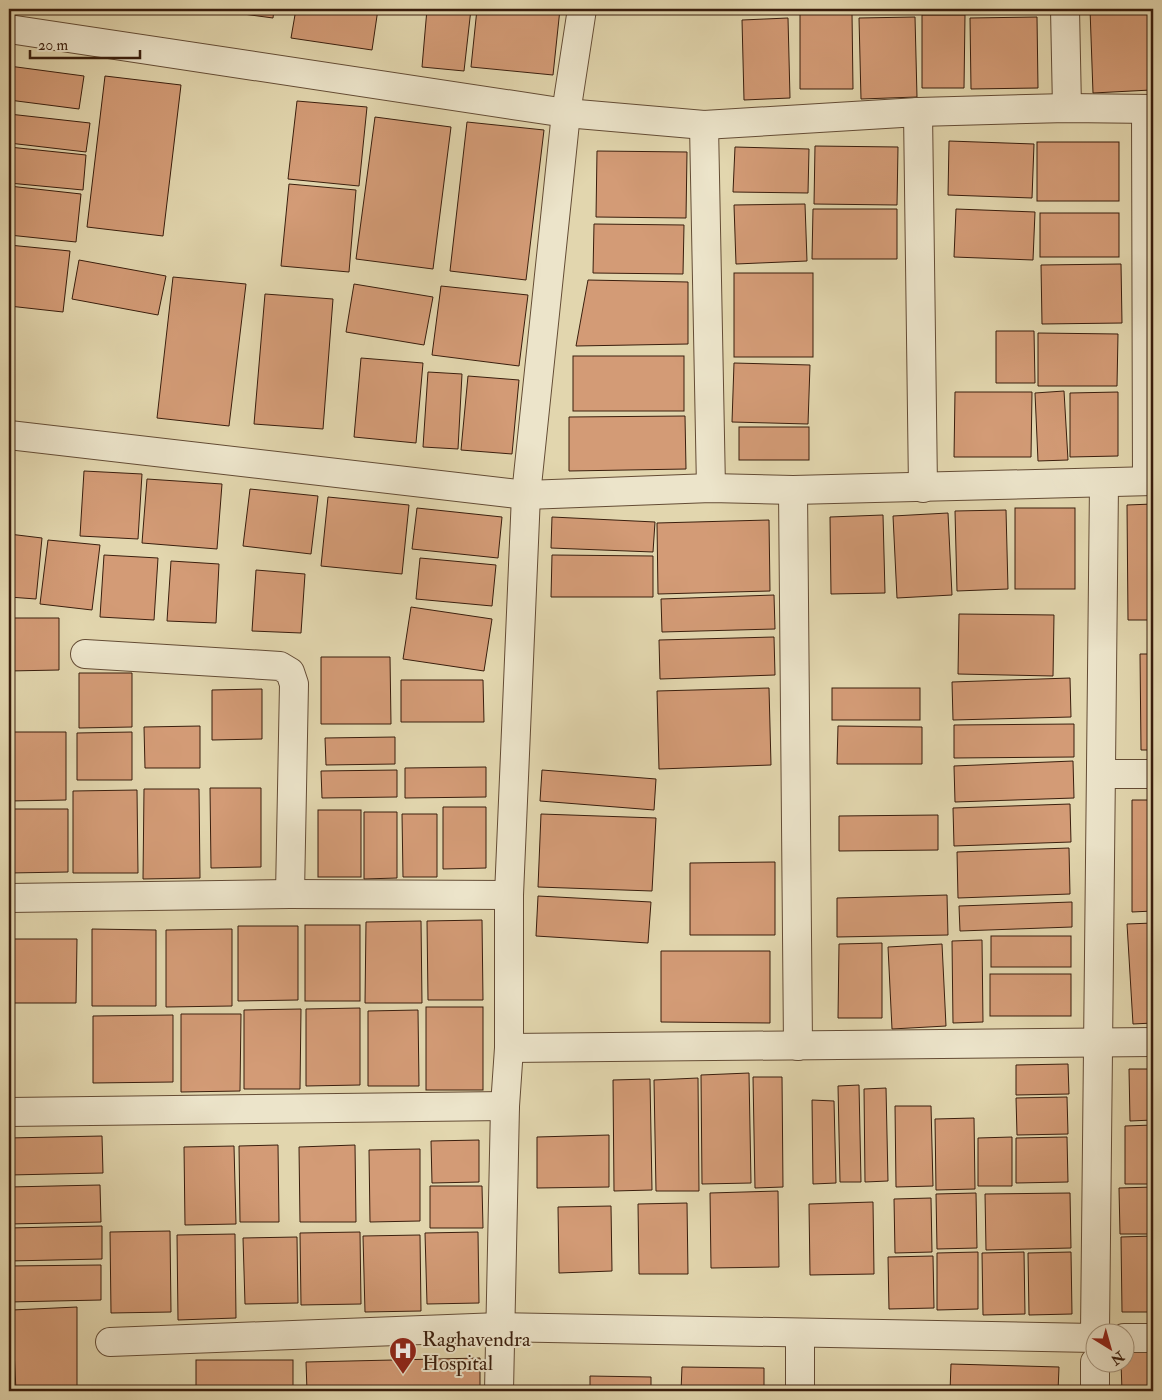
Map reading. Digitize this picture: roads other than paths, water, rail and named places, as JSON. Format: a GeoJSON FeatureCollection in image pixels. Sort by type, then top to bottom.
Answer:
{"type":"FeatureCollection","features":[{"type":"Feature","properties":{"kind":"street"},"geometry":{"type":"LineString","coordinates":[[500,1391],[505,1106],[509,1048],[509,895],[526,495],[566,112],[582,9]]}},
{"type":"Feature","properties":{"kind":"street"},"geometry":{"type":"LineString","coordinates":[[1065,9],[1067,108]]}},
{"type":"Feature","properties":{"kind":"street"},"geometry":{"type":"LineString","coordinates":[[9,29],[566,112],[704,126],[918,112],[1067,108],[1149,109],[1150,481],[1104,484],[924,488],[793,490],[711,488],[526,495],[9,435]]}},
{"type":"Feature","properties":{"kind":"street"},"geometry":{"type":"LineString","coordinates":[[918,112],[924,488]]}},
{"type":"Feature","properties":{"kind":"street"},"geometry":{"type":"LineString","coordinates":[[704,126],[711,488]]}},
{"type":"Feature","properties":{"kind":"street"},"geometry":{"type":"LineString","coordinates":[[1095,1322],[1104,484]]}},
{"type":"Feature","properties":{"kind":"street"},"geometry":{"type":"LineString","coordinates":[[793,490],[798,1046]]}},
{"type":"Feature","properties":{"kind":"street"},"geometry":{"type":"LineString","coordinates":[[85,654],[280,666],[290,672],[294,684],[290,894]]}},
{"type":"Feature","properties":{"kind":"street"},"geometry":{"type":"LineString","coordinates":[[1101,774],[1153,774]]}},
{"type":"Feature","properties":{"kind":"street"},"geometry":{"type":"LineString","coordinates":[[9,898],[290,894],[509,895]]}},
{"type":"Feature","properties":{"kind":"street"},"geometry":{"type":"LineString","coordinates":[[509,1048],[1153,1042]]}},
{"type":"Feature","properties":{"kind":"street"},"geometry":{"type":"LineString","coordinates":[[9,1112],[505,1106]]}},
{"type":"Feature","properties":{"kind":"street"},"geometry":{"type":"LineString","coordinates":[[110,1342],[500,1327],[1084,1338]]}},
{"type":"Feature","properties":{"kind":"street"},"geometry":{"type":"LineString","coordinates":[[800,1333],[800,1391]]}},
{"type":"Feature","properties":{"kind":"street"},"geometry":{"type":"LineString","coordinates":[[1134,1338],[1153,1338]]}},
{"type":"Feature","properties":{"kind":"street"},"geometry":{"type":"LineString","coordinates":[[1095,1372],[1095,1391]]}},
{"type":"Feature","properties":{"kind":"place","name":"Raghavendra Hospital"},"geometry":{"type":"Point","coordinates":[403,1375]}}]}
